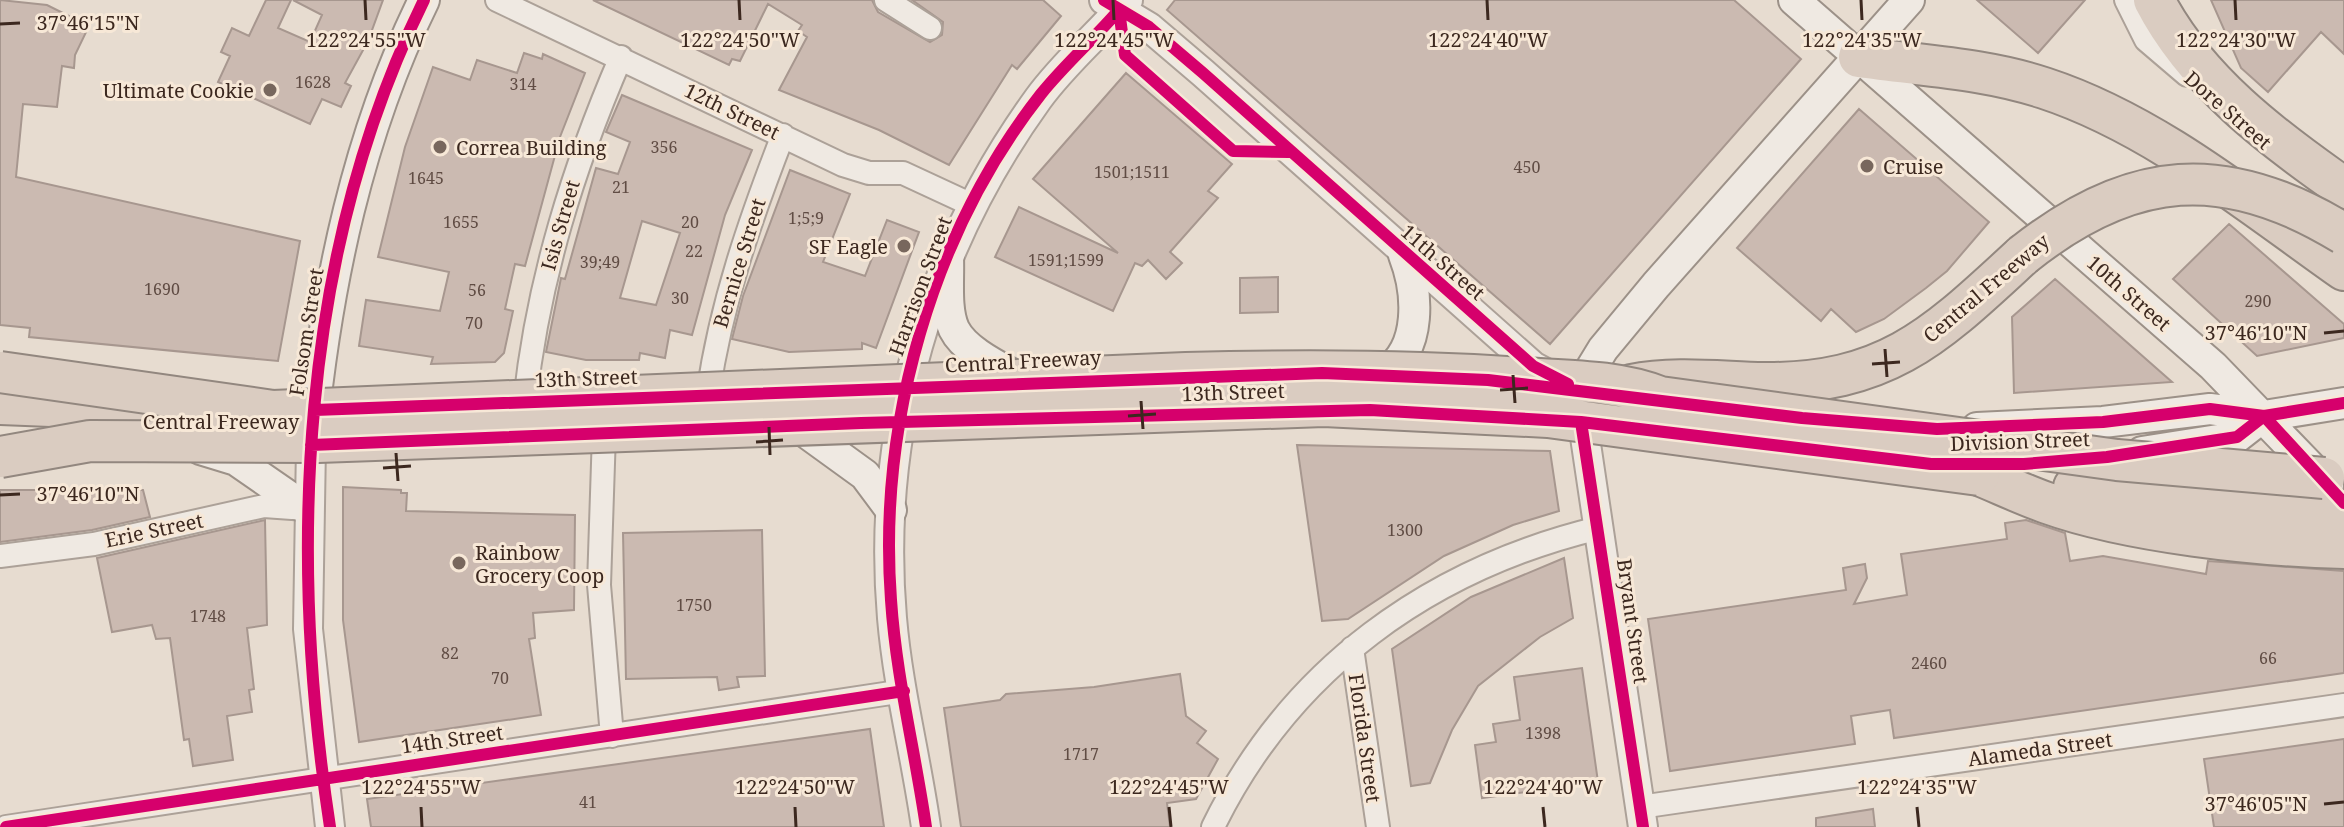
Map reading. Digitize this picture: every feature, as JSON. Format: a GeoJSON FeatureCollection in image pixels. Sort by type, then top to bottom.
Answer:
{"type":"FeatureCollection","features":[{"type":"Feature","properties":{"kind":"highway"},"geometry":{"type":"LineString","coordinates":[[2154,0],[2187,51],[2227,94],[2310,165],[2344,188]]}},
{"type":"Feature","properties":{"kind":"highway"},"geometry":{"type":"LineString","coordinates":[[1859,57],[1981,72],[2065,96],[2143,134],[2344,270]]}},
{"type":"Feature","properties":{"kind":"highway","name":"Central Freeway"},"geometry":{"type":"LineString","coordinates":[[273,411],[1329,369],[1453,373],[1631,385],[1662,379],[1763,383],[1821,381],[1875,367],[1932,335],[2023,255],[2064,224],[2102,203],[2139,190],[2179,184],[2243,189],[2287,203],[2344,234]]}},
{"type":"Feature","properties":{"kind":"highway"},"geometry":{"type":"LineString","coordinates":[[0,372],[273,411]]}},
{"type":"Feature","properties":{"kind":"highway"},"geometry":{"type":"LineString","coordinates":[[1631,385],[1660,397],[2117,460],[2344,479]]}},
{"type":"Feature","properties":{"kind":"highway"},"geometry":{"type":"LineString","coordinates":[[0,403],[273,411]]}},
{"type":"Feature","properties":{"kind":"highway","name":"Central Freeway"},"geometry":{"type":"LineString","coordinates":[[90,441],[318,442],[1171,409],[1370,407],[1505,413],[1608,424],[1979,475]]}},
{"type":"Feature","properties":{"kind":"highway"},"geometry":{"type":"LineString","coordinates":[[0,442],[90,441]]}},
{"type":"Feature","properties":{"kind":"highway"},"geometry":{"type":"LineString","coordinates":[[0,457],[90,441]]}},
{"type":"Feature","properties":{"kind":"highway"},"geometry":{"type":"LineString","coordinates":[[1979,475],[2177,499],[2344,511]]}},
{"type":"Feature","properties":{"kind":"highway"},"geometry":{"type":"LineString","coordinates":[[1979,475],[2048,504],[2130,523],[2236,539],[2344,548]]}},
{"type":"Feature","properties":{"kind":"main road","name":"Folsom Street"},"geometry":{"type":"LineString","coordinates":[[311,445],[329,307],[348,216],[377,114],[424,0]]}},
{"type":"Feature","properties":{"kind":"main road","name":"10th Street"},"geometry":{"type":"LineString","coordinates":[[1794,0],[2213,366],[2344,503]]}},
{"type":"Feature","properties":{"kind":"main road"},"geometry":{"type":"LineString","coordinates":[[1578,390],[1603,349],[1656,285],[1909,0]]}},
{"type":"Feature","properties":{"kind":"main road"},"geometry":{"type":"LineString","coordinates":[[1384,373],[1403,353],[1415,313],[1415,288],[1404,255]]}},
{"type":"Feature","properties":{"kind":"main road"},"geometry":{"type":"LineString","coordinates":[[948,258],[950,313],[958,335],[980,354],[1028,383]]}},
{"type":"Feature","properties":{"kind":"main road","name":"13th Street"},"geometry":{"type":"LineString","coordinates":[[0,403],[179,410],[315,410],[1274,373],[1384,373],[1578,390]]}},
{"type":"Feature","properties":{"kind":"main road","name":"Division Street"},"geometry":{"type":"LineString","coordinates":[[1578,390],[1802,418],[1937,429],[2103,422],[2210,409],[2264,416],[2344,403]]}},
{"type":"Feature","properties":{"kind":"main road","name":"13th Street"},"geometry":{"type":"LineString","coordinates":[[0,442],[311,445],[796,425],[1309,410],[1462,413],[1581,422]]}},
{"type":"Feature","properties":{"kind":"main road","name":"Division Street"},"geometry":{"type":"LineString","coordinates":[[1581,422],[1931,464],[2024,464],[2107,457],[2237,437],[2264,416]]}},
{"type":"Feature","properties":{"kind":"main road"},"geometry":{"type":"LineString","coordinates":[[796,425],[865,475],[891,510]]}},
{"type":"Feature","properties":{"kind":"main road"},"geometry":{"type":"LineString","coordinates":[[183,444],[236,460],[307,509]]}},
{"type":"Feature","properties":{"kind":"street","name":"12th Street"},"geometry":{"type":"LineString","coordinates":[[497,0],[843,165],[869,173],[903,173],[972,205]]}},
{"type":"Feature","properties":{"kind":"street"},"geometry":{"type":"LineString","coordinates":[[886,0],[930,28]]}},
{"type":"Feature","properties":{"kind":"street","name":"Dore Street"},"geometry":{"type":"LineString","coordinates":[[2126,0],[2146,40],[2344,209]]}},
{"type":"Feature","properties":{"kind":"street","name":"Harrison Street"},"geometry":{"type":"LineString","coordinates":[[926,827],[897,661],[890,597],[891,510],[899,422],[906,387],[948,258],[972,205],[1039,97],[1117,3]]}},
{"type":"Feature","properties":{"kind":"street","name":"11th Street"},"geometry":{"type":"LineString","coordinates":[[1117,3],[1203,73],[1404,255],[1533,366],[1578,390]]}},
{"type":"Feature","properties":{"kind":"street","name":"Isis Street"},"geometry":{"type":"LineString","coordinates":[[525,401],[533,328],[560,219],[587,139],[621,57]]}},
{"type":"Feature","properties":{"kind":"street","name":"Bernice Street"},"geometry":{"type":"LineString","coordinates":[[708,394],[717,335],[729,288],[783,135]]}},
{"type":"Feature","properties":{"kind":"street","name":"Bryant Street"},"geometry":{"type":"LineString","coordinates":[[1578,390],[1642,817]]}},
{"type":"Feature","properties":{"kind":"street"},"geometry":{"type":"LineString","coordinates":[[604,433],[599,585],[612,736]]}},
{"type":"Feature","properties":{"kind":"street","name":"Folsom Street"},"geometry":{"type":"LineString","coordinates":[[311,445],[307,509],[308,629],[330,827]]}},
{"type":"Feature","properties":{"kind":"street","name":"Erie Street"},"geometry":{"type":"LineString","coordinates":[[0,556],[94,544],[264,506],[307,509]]}},
{"type":"Feature","properties":{"kind":"street"},"geometry":{"type":"LineString","coordinates":[[1213,827],[1236,783],[1279,721],[1352,648],[1405,609],[1472,569],[1519,550],[1599,528]]}},
{"type":"Feature","properties":{"kind":"street","name":"Florida Street"},"geometry":{"type":"LineString","coordinates":[[1352,648],[1378,827]]}},
{"type":"Feature","properties":{"kind":"street","name":"14th Street"},"geometry":{"type":"LineString","coordinates":[[6,827],[904,691]]}},
{"type":"Feature","properties":{"kind":"street","name":"Alameda Street"},"geometry":{"type":"LineString","coordinates":[[1642,817],[2344,705]]}},
{"type":"Feature","properties":{"kind":"building"},"geometry":{"type":"Polygon","coordinates":[[[0,0],[47,5],[89,26],[75,55],[74,68],[62,66],[57,107],[23,104],[16,177],[300,241],[278,361],[29,337],[30,328],[0,325],[0,0]]]}},
{"type":"Feature","properties":{"kind":"building"},"geometry":{"type":"Polygon","coordinates":[[[266,0],[291,0],[278,28],[310,42],[322,15],[293,0],[383,0],[368,41],[345,83],[351,86],[341,107],[322,99],[310,124],[218,82],[230,56],[221,52],[232,28],[249,36],[266,0]]]}},
{"type":"Feature","properties":{"kind":"building"},"geometry":{"type":"Polygon","coordinates":[[[593,0],[872,0],[878,12],[930,42],[942,35],[943,22],[912,0],[1043,0],[1061,16],[1017,69],[1012,65],[949,165],[879,130],[779,90],[807,37],[798,31],[802,25],[768,4],[740,61],[732,59],[729,65],[593,0]]]}},
{"type":"Feature","properties":{"kind":"building"},"geometry":{"type":"Polygon","coordinates":[[[1175,0],[1734,0],[1801,59],[1550,344],[1167,10],[1175,0]]]}},
{"type":"Feature","properties":{"kind":"building"},"geometry":{"type":"Polygon","coordinates":[[[1977,0],[2085,0],[2038,53],[1977,0]]]}},
{"type":"Feature","properties":{"kind":"building"},"geometry":{"type":"Polygon","coordinates":[[[2211,0],[2344,0],[2344,54],[2321,32],[2268,92],[2241,68],[2211,0]]]}},
{"type":"Feature","properties":{"kind":"building"},"geometry":{"type":"Polygon","coordinates":[[[524,53],[542,59],[543,54],[585,73],[560,137],[525,266],[515,264],[505,309],[513,311],[504,353],[495,362],[431,364],[433,357],[359,346],[366,300],[440,311],[449,272],[378,257],[405,147],[433,67],[470,80],[477,60],[517,73],[524,53]]]}},
{"type":"Feature","properties":{"kind":"building"},"geometry":{"type":"Polygon","coordinates":[[[1126,73],[1232,164],[1208,191],[1218,198],[1170,252],[1182,263],[1166,279],[1148,260],[1142,266],[1135,263],[1113,311],[995,257],[1019,207],[1118,253],[1033,179],[1126,73]]]}},
{"type":"Feature","properties":{"kind":"building"},"geometry":{"type":"Polygon","coordinates":[[[622,95],[752,150],[725,215],[692,335],[670,330],[665,358],[640,353],[639,360],[586,360],[546,352],[561,278],[565,279],[596,168],[618,174],[630,142],[606,132],[622,95]],[[642,221],[620,298],[656,305],[680,233],[642,221]]]}},
{"type":"Feature","properties":{"kind":"building","name":"Cruise"},"geometry":{"type":"Polygon","coordinates":[[[1859,109],[1989,222],[1947,271],[1884,319],[1856,332],[1831,309],[1821,321],[1737,248],[1859,109]]]}},
{"type":"Feature","properties":{"kind":"building"},"geometry":{"type":"Polygon","coordinates":[[[790,170],[850,194],[823,262],[865,276],[887,220],[919,232],[876,348],[862,343],[862,349],[789,352],[732,339],[743,296],[790,170]]]}},
{"type":"Feature","properties":{"kind":"building"},"geometry":{"type":"Polygon","coordinates":[[[2229,224],[2344,324],[2344,338],[2257,356],[2173,279],[2229,224]]]}},
{"type":"Feature","properties":{"kind":"building"},"geometry":{"type":"Polygon","coordinates":[[[1278,277],[1278,312],[1240,313],[1240,278],[1278,277]]]}},
{"type":"Feature","properties":{"kind":"building"},"geometry":{"type":"Polygon","coordinates":[[[2055,279],[2172,382],[2014,393],[2012,317],[2055,279]]]}},
{"type":"Feature","properties":{"kind":"building"},"geometry":{"type":"Polygon","coordinates":[[[1297,445],[1550,451],[1559,511],[1513,525],[1444,556],[1348,619],[1322,621],[1297,445]]]}},
{"type":"Feature","properties":{"kind":"building","name":"Rainbow Grocery Coop"},"geometry":{"type":"Polygon","coordinates":[[[343,487],[401,490],[401,493],[407,493],[406,511],[575,515],[574,610],[533,613],[535,638],[529,639],[541,715],[359,742],[343,620],[343,487]]]}},
{"type":"Feature","properties":{"kind":"building"},"geometry":{"type":"Polygon","coordinates":[[[0,490],[143,490],[150,517],[92,530],[0,542],[0,490]]]}},
{"type":"Feature","properties":{"kind":"building"},"geometry":{"type":"Polygon","coordinates":[[[265,520],[267,625],[247,628],[254,689],[249,690],[252,712],[227,716],[233,760],[193,766],[189,739],[184,740],[170,638],[156,639],[152,625],[112,632],[97,558],[265,520]]]}},
{"type":"Feature","properties":{"kind":"building"},"geometry":{"type":"Polygon","coordinates":[[[2026,520],[2065,533],[2070,561],[2103,556],[2206,574],[2208,561],[2344,571],[2344,673],[1894,738],[1890,710],[1851,716],[1855,744],[1670,771],[1648,619],[1846,590],[1843,568],[1865,564],[1867,578],[1854,604],[1907,595],[1901,554],[2007,539],[2005,523],[2026,520]]]}},
{"type":"Feature","properties":{"kind":"building"},"geometry":{"type":"Polygon","coordinates":[[[762,530],[765,676],[737,677],[739,687],[719,690],[717,677],[626,679],[623,533],[762,530]]]}},
{"type":"Feature","properties":{"kind":"building"},"geometry":{"type":"Polygon","coordinates":[[[1564,558],[1573,618],[1540,637],[1478,686],[1452,730],[1430,783],[1411,786],[1392,649],[1471,597],[1564,558]]]}},
{"type":"Feature","properties":{"kind":"building"},"geometry":{"type":"Polygon","coordinates":[[[1582,668],[1598,782],[1482,798],[1475,745],[1496,742],[1493,724],[1520,720],[1514,677],[1582,668]]]}},
{"type":"Feature","properties":{"kind":"building"},"geometry":{"type":"Polygon","coordinates":[[[1180,674],[1186,716],[1206,731],[1197,743],[1218,759],[1196,799],[1167,803],[1170,827],[961,827],[944,708],[1000,700],[1006,694],[1094,687],[1180,674]]]}},
{"type":"Feature","properties":{"kind":"building"},"geometry":{"type":"Polygon","coordinates":[[[870,729],[884,827],[371,827],[367,799],[870,729]]]}},
{"type":"Feature","properties":{"kind":"building"},"geometry":{"type":"Polygon","coordinates":[[[2344,739],[2344,827],[2214,827],[2204,759],[2344,739]]]}},
{"type":"Feature","properties":{"kind":"building"},"geometry":{"type":"Polygon","coordinates":[[[1873,809],[1875,827],[1816,827],[1816,818],[1873,809]]]}},
{"type":"Feature","properties":{"kind":"cycle path"},"geometry":{"type":"LineString","coordinates":[[330,827],[317,723],[309,617],[308,511],[314,406],[328,301],[351,198],[382,97],[424,0]]}},
{"type":"Feature","properties":{"kind":"cycle path"},"geometry":{"type":"LineString","coordinates":[[1104,0],[1149,27],[1203,73],[1533,366],[1568,384]]}},
{"type":"Feature","properties":{"kind":"cycle path"},"geometry":{"type":"LineString","coordinates":[[1119,10],[1125,55],[1233,151],[1289,152]]}},
{"type":"Feature","properties":{"kind":"cycle path"},"geometry":{"type":"LineString","coordinates":[[926,827],[901,685],[891,600],[889,533],[893,466],[904,399],[920,334],[942,269],[969,207],[1002,149],[1041,94],[1119,10]]}},
{"type":"Feature","properties":{"kind":"cycle path"},"geometry":{"type":"LineString","coordinates":[[315,410],[1322,373],[1488,380],[1802,418],[1937,429],[2103,422],[2210,409],[2264,416],[2344,403]]}},
{"type":"Feature","properties":{"kind":"cycle path"},"geometry":{"type":"LineString","coordinates":[[311,445],[861,423],[1370,410],[1581,422],[1931,464],[2024,464],[2107,457],[2237,437],[2264,416]]}},
{"type":"Feature","properties":{"kind":"cycle path"},"geometry":{"type":"LineString","coordinates":[[2264,416],[2344,503]]}},
{"type":"Feature","properties":{"kind":"cycle path"},"geometry":{"type":"LineString","coordinates":[[1581,422],[1643,827]]}},
{"type":"Feature","properties":{"kind":"cycle path"},"geometry":{"type":"LineString","coordinates":[[6,827],[904,691]]}},
{"type":"Feature","properties":{"kind":"place","name":"Ultimate Cookie"},"geometry":{"type":"Point","coordinates":[270,90]}},
{"type":"Feature","properties":{"kind":"place","name":"Correa Building"},"geometry":{"type":"Point","coordinates":[440,147]}},
{"type":"Feature","properties":{"kind":"place","name":"Cruise"},"geometry":{"type":"Point","coordinates":[1867,166]}},
{"type":"Feature","properties":{"kind":"place","name":"SF Eagle"},"geometry":{"type":"Point","coordinates":[904,246]}},
{"type":"Feature","properties":{"kind":"place","name":"Rainbow Grocery Coop"},"geometry":{"type":"Point","coordinates":[459,563]}}]}
